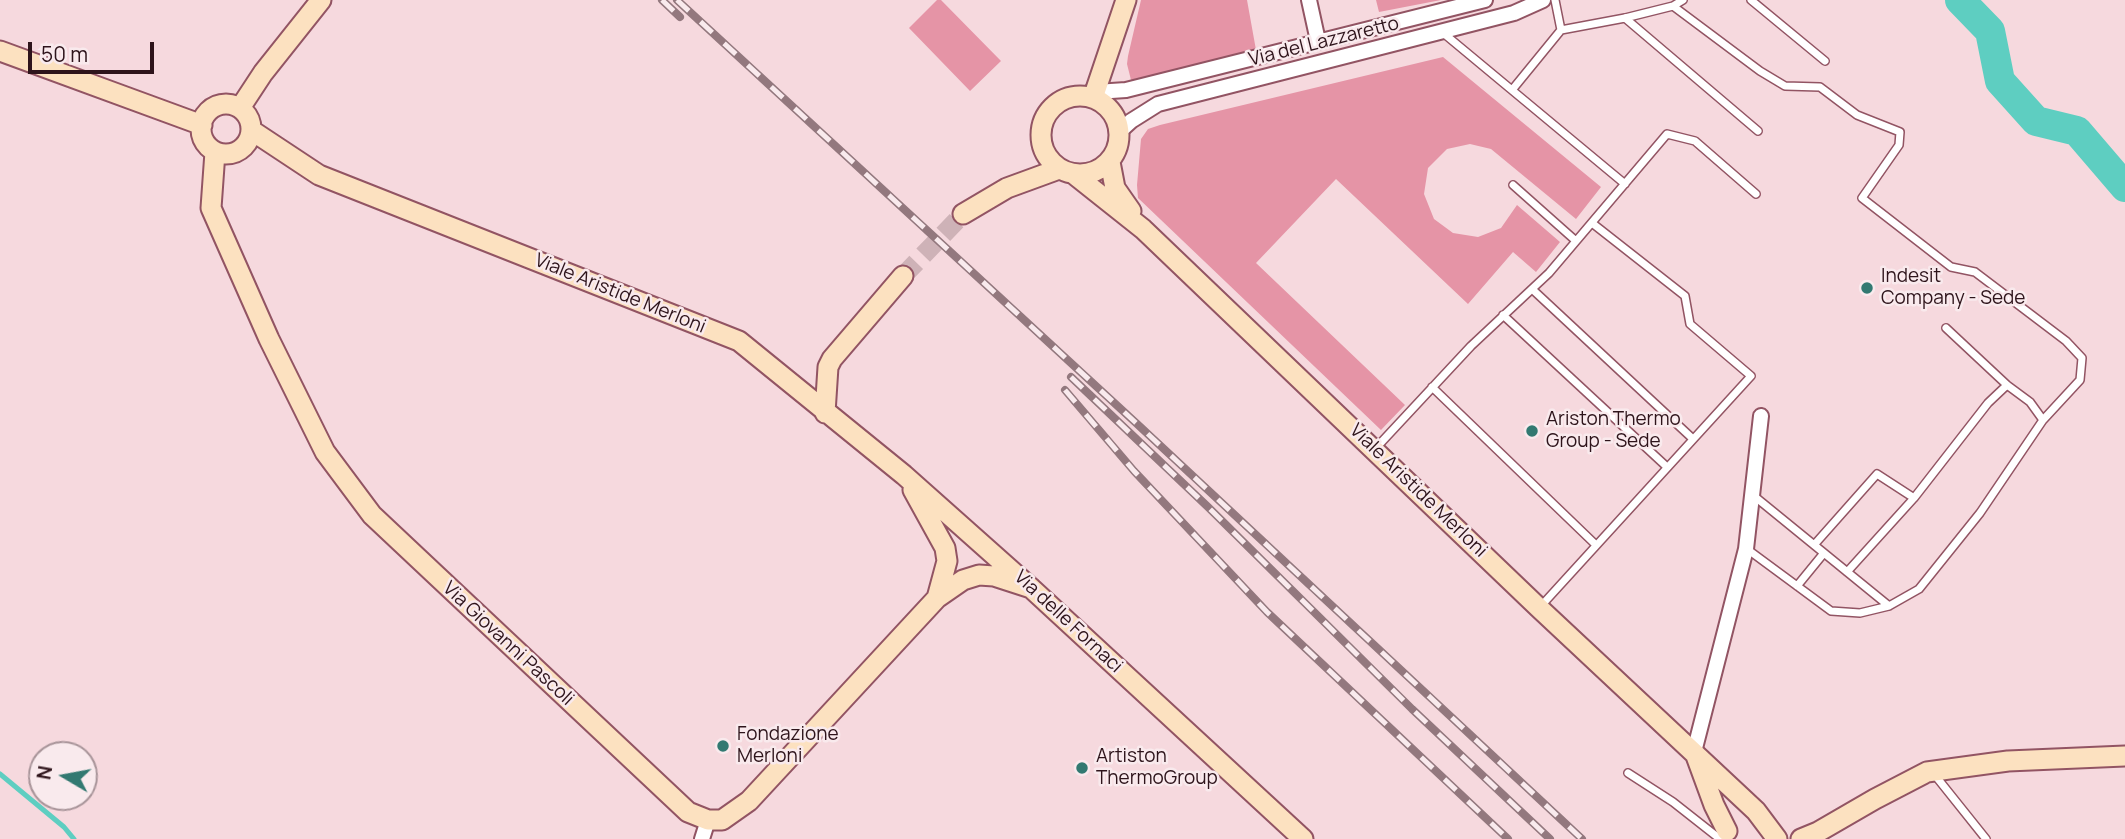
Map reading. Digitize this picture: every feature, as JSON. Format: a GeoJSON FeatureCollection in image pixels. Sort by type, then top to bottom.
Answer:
{"type":"FeatureCollection","features":[{"type":"Feature","properties":{"kind":"main road"},"geometry":{"type":"LineString","coordinates":[[251,130],[246,145],[231,154],[215,152],[204,140],[202,125],[204,117],[215,106],[232,104],[240,108],[262,73],[321,0]]}},
{"type":"Feature","properties":{"kind":"main road"},"geometry":{"type":"LineString","coordinates":[[962,214],[1007,188],[1067,172],[1089,174],[1102,169],[1110,162],[1117,151],[1120,131],[1111,110],[1094,95],[1126,0]]}},
{"type":"Feature","properties":{"kind":"main road"},"geometry":{"type":"LineString","coordinates":[[0,51],[202,125]]}},
{"type":"Feature","properties":{"kind":"main road","name":"Viale Aristide Merloni"},"geometry":{"type":"LineString","coordinates":[[1094,95],[1064,100],[1054,106],[1042,127],[1044,151],[1067,172],[1143,229],[1539,608],[1695,752],[1756,811],[1777,839]]}},
{"type":"Feature","properties":{"kind":"main road","name":"Viale Aristide Merloni"},"geometry":{"type":"LineString","coordinates":[[240,108],[246,113],[251,130],[319,175],[739,341],[825,413]]}},
{"type":"Feature","properties":{"kind":"main road","name":"Via Giovanni Pascoli"},"geometry":{"type":"LineString","coordinates":[[215,152],[211,208],[269,339],[325,452],[372,515],[705,830],[749,801],[937,598],[964,580],[979,575],[994,576],[1031,588]]}},
{"type":"Feature","properties":{"kind":"main road","name":"Viale Aristide Merloni"},"geometry":{"type":"LineString","coordinates":[[1110,162],[1115,188],[1143,229]]}},
{"type":"Feature","properties":{"kind":"main road"},"geometry":{"type":"LineString","coordinates":[[825,413],[828,368],[832,359],[903,276]]}},
{"type":"Feature","properties":{"kind":"main road","name":"Via delle Fornaci"},"geometry":{"type":"LineString","coordinates":[[825,413],[904,475],[1031,588],[1303,839]]}},
{"type":"Feature","properties":{"kind":"main road","name":"Via Giovanni Pascoli"},"geometry":{"type":"LineString","coordinates":[[904,475],[945,548],[947,561],[937,598]]}},
{"type":"Feature","properties":{"kind":"main road"},"geometry":{"type":"LineString","coordinates":[[1695,752],[1724,836]]}},
{"type":"Feature","properties":{"kind":"main road"},"geometry":{"type":"LineString","coordinates":[[1811,837],[1875,799],[1932,771],[2008,761],[2125,756]]}},
{"type":"Feature","properties":{"kind":"main road"},"geometry":{"type":"LineString","coordinates":[[1724,836],[1731,825],[1744,820],[1763,823]]}},
{"type":"Feature","properties":{"kind":"street","name":"Via del Lazzaretto"},"geometry":{"type":"LineString","coordinates":[[1309,0],[1318,41]]}},
{"type":"Feature","properties":{"kind":"street","name":"Via del Lazzaretto"},"geometry":{"type":"LineString","coordinates":[[1094,95],[1126,90],[1485,0]]}},
{"type":"Feature","properties":{"kind":"street","name":"Via del Lazzaretto"},"geometry":{"type":"LineString","coordinates":[[1120,131],[1158,104],[1514,13],[1543,0]]}},
{"type":"Feature","properties":{"kind":"street"},"geometry":{"type":"LineString","coordinates":[[1695,752],[1746,548],[1761,416]]}},
{"type":"Feature","properties":{"kind":"lane"},"geometry":{"type":"LineString","coordinates":[[1555,0],[1561,30]]}},
{"type":"Feature","properties":{"kind":"lane"},"geometry":{"type":"LineString","coordinates":[[1512,90],[1561,30],[1626,19],[1674,6],[1683,0]]}},
{"type":"Feature","properties":{"kind":"lane"},"geometry":{"type":"LineString","coordinates":[[1751,0],[1825,61]]}},
{"type":"Feature","properties":{"kind":"lane"},"geometry":{"type":"LineString","coordinates":[[1674,6],[1760,71],[1785,86],[1819,87],[1857,115],[1900,132],[1899,145],[1862,198],[1951,267],[1975,272],[2066,341],[2082,359],[2080,380],[2043,420],[1980,513],[1919,589],[1889,606],[1860,613],[1831,611],[1746,548]]}},
{"type":"Feature","properties":{"kind":"lane"},"geometry":{"type":"LineString","coordinates":[[1626,19],[1758,131]]}},
{"type":"Feature","properties":{"kind":"lane"},"geometry":{"type":"LineString","coordinates":[[1442,32],[1625,184]]}},
{"type":"Feature","properties":{"kind":"lane"},"geometry":{"type":"LineString","coordinates":[[1374,449],[1503,315],[1549,273],[1668,134],[1695,141],[1756,194]]}},
{"type":"Feature","properties":{"kind":"lane"},"geometry":{"type":"LineString","coordinates":[[1513,185],[1576,241]]}},
{"type":"Feature","properties":{"kind":"lane"},"geometry":{"type":"LineString","coordinates":[[1539,608],[1751,376],[1690,324],[1685,296],[1592,223]]}},
{"type":"Feature","properties":{"kind":"lane"},"geometry":{"type":"LineString","coordinates":[[1532,289],[1693,439]]}},
{"type":"Feature","properties":{"kind":"lane"},"geometry":{"type":"LineString","coordinates":[[1503,315],[1667,467]]}},
{"type":"Feature","properties":{"kind":"lane"},"geometry":{"type":"LineString","coordinates":[[1946,328],[2030,402],[2043,420]]}},
{"type":"Feature","properties":{"kind":"lane"},"geometry":{"type":"LineString","coordinates":[[1847,572],[1914,498],[1988,403],[2007,384]]}},
{"type":"Feature","properties":{"kind":"lane"},"geometry":{"type":"LineString","coordinates":[[1432,387],[1596,545]]}},
{"type":"Feature","properties":{"kind":"lane"},"geometry":{"type":"LineString","coordinates":[[1814,545],[1877,474],[1914,498]]}},
{"type":"Feature","properties":{"kind":"lane"},"geometry":{"type":"LineString","coordinates":[[1752,495],[1889,606]]}},
{"type":"Feature","properties":{"kind":"lane"},"geometry":{"type":"LineString","coordinates":[[1797,586],[1824,553]]}},
{"type":"Feature","properties":{"kind":"lane"},"geometry":{"type":"LineString","coordinates":[[1932,771],[1986,839]]}},
{"type":"Feature","properties":{"kind":"lane"},"geometry":{"type":"LineString","coordinates":[[1628,773],[1724,836]]}},
{"type":"Feature","properties":{"kind":"shaded area"},"geometry":{"type":"Polygon","coordinates":[[[937,0],[941,0],[1001,61],[970,91],[909,28],[937,0]]]}},
{"type":"Feature","properties":{"kind":"shaded area"},"geometry":{"type":"Polygon","coordinates":[[[1141,0],[1247,0],[1256,50],[1131,80],[1128,56],[1141,0]]]}},
{"type":"Feature","properties":{"kind":"shaded area"},"geometry":{"type":"Polygon","coordinates":[[[1376,0],[1441,0],[1379,12],[1376,0]]]}},
{"type":"Feature","properties":{"kind":"shaded area"},"geometry":{"type":"Polygon","coordinates":[[[1443,57],[1601,187],[1576,219],[1491,149],[1470,144],[1447,149],[1428,168],[1424,194],[1434,219],[1453,233],[1478,237],[1501,228],[1517,205],[1560,242],[1536,272],[1513,252],[1468,304],[1336,179],[1256,263],[1405,405],[1381,430],[1138,198],[1141,139],[1148,129],[1160,125],[1443,57]]]}},
{"type":"Feature","properties":{"kind":"waterway"},"geometry":{"type":"LineString","coordinates":[[1960,0],[1990,31],[2000,81],[2036,121],[2077,131],[2125,187]]}},
{"type":"Feature","properties":{"kind":"waterway"},"geometry":{"type":"LineString","coordinates":[[0,774],[64,827],[74,839]]}},
{"type":"Feature","properties":{"kind":"tunnel"},"geometry":{"type":"LineString","coordinates":[[903,276],[963,214]]}},
{"type":"Feature","properties":{"kind":"railway"},"geometry":{"type":"LineString","coordinates":[[662,0],[680,17]]}},
{"type":"Feature","properties":{"kind":"railway"},"geometry":{"type":"LineString","coordinates":[[677,0],[1582,839]]}},
{"type":"Feature","properties":{"kind":"railway"},"geometry":{"type":"LineString","coordinates":[[1071,377],[1208,507],[1412,709],[1550,839]]}},
{"type":"Feature","properties":{"kind":"railway"},"geometry":{"type":"LineString","coordinates":[[1065,390],[1134,471],[1267,612],[1508,839]]}},
{"type":"Feature","properties":{"kind":"place","name":"Indesit Company - Sede"},"geometry":{"type":"Point","coordinates":[1867,288]}},
{"type":"Feature","properties":{"kind":"place","name":"Ariston Thermo Group - Sede"},"geometry":{"type":"Point","coordinates":[1532,431]}},
{"type":"Feature","properties":{"kind":"place","name":"Fondazione Merloni"},"geometry":{"type":"Point","coordinates":[723,746]}},
{"type":"Feature","properties":{"kind":"place","name":"Artiston ThermoGroup"},"geometry":{"type":"Point","coordinates":[1082,768]}}]}
